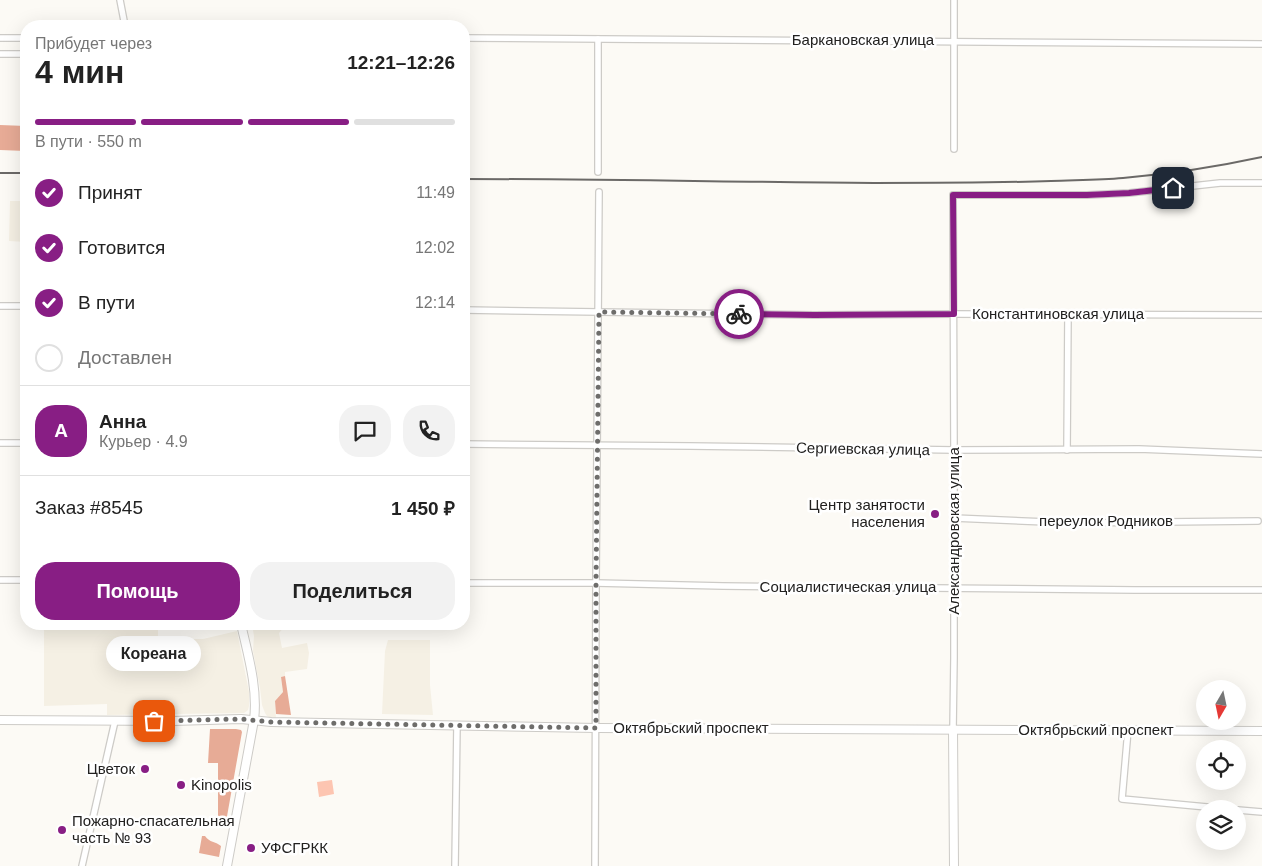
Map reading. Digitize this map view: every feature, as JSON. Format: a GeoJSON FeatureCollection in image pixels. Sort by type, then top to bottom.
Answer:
{"type":"FeatureCollection","features":[{"type":"Feature","properties":{"kind":"street"},"geometry":{"type":"LineString","coordinates":[[120,0],[124,20]]}},
{"type":"Feature","properties":{"kind":"street"},"geometry":{"type":"LineString","coordinates":[[954,0],[954,149]]}},
{"type":"Feature","properties":{"kind":"street"},"geometry":{"type":"LineString","coordinates":[[0,38],[20,38]]}},
{"type":"Feature","properties":{"kind":"street","name":"Баркановская улица"},"geometry":{"type":"LineString","coordinates":[[470,38],[1262,44]]}},
{"type":"Feature","properties":{"kind":"street"},"geometry":{"type":"LineString","coordinates":[[598,38],[598,172]]}},
{"type":"Feature","properties":{"kind":"street"},"geometry":{"type":"LineString","coordinates":[[0,54],[20,54]]}},
{"type":"Feature","properties":{"kind":"street","name":"Александровская улица"},"geometry":{"type":"LineString","coordinates":[[954,866],[953,195],[1087,195],[1129,193],[1220,183],[1262,183]]}},
{"type":"Feature","properties":{"kind":"street"},"geometry":{"type":"LineString","coordinates":[[595,866],[599,192]]}},
{"type":"Feature","properties":{"kind":"street"},"geometry":{"type":"LineString","coordinates":[[0,306],[20,306]]}},
{"type":"Feature","properties":{"kind":"street","name":"Константиновская улица"},"geometry":{"type":"LineString","coordinates":[[470,310],[814,315],[1262,315]]}},
{"type":"Feature","properties":{"kind":"street"},"geometry":{"type":"LineString","coordinates":[[1067,450],[1068,314]]}},
{"type":"Feature","properties":{"kind":"street"},"geometry":{"type":"LineString","coordinates":[[0,443],[20,443]]}},
{"type":"Feature","properties":{"kind":"street","name":"Сергиевская улица"},"geometry":{"type":"LineString","coordinates":[[470,444],[954,450],[1139,449],[1262,454]]}},
{"type":"Feature","properties":{"kind":"street","name":"переулок Родников"},"geometry":{"type":"LineString","coordinates":[[954,518],[1071,523],[1258,521]]}},
{"type":"Feature","properties":{"kind":"street"},"geometry":{"type":"LineString","coordinates":[[0,580],[20,580]]}},
{"type":"Feature","properties":{"kind":"street","name":"Социалистическая улица"},"geometry":{"type":"LineString","coordinates":[[470,583],[1262,590]]}},
{"type":"Feature","properties":{"kind":"street"},"geometry":{"type":"LineString","coordinates":[[227,866],[256,705],[242,630]]}},
{"type":"Feature","properties":{"kind":"street","name":"Октябрьский проспект"},"geometry":{"type":"LineString","coordinates":[[0,720],[173,721],[241,719],[271,722],[596,728],[1262,731]]}},
{"type":"Feature","properties":{"kind":"street"},"geometry":{"type":"LineString","coordinates":[[82,866],[115,721]]}},
{"type":"Feature","properties":{"kind":"street"},"geometry":{"type":"LineString","coordinates":[[455,866],[457,725]]}},
{"type":"Feature","properties":{"kind":"street"},"geometry":{"type":"LineString","coordinates":[[1128,730],[1122,799],[1196,806]]}},
{"type":"Feature","properties":{"kind":"street"},"geometry":{"type":"LineString","coordinates":[[1246,811],[1262,812]]}},
{"type":"Feature","properties":{"kind":"shaded area"},"geometry":{"type":"Polygon","coordinates":[[[0,125],[20,126],[20,151],[0,150],[0,125]]]}},
{"type":"Feature","properties":{"kind":"shaded area"},"geometry":{"type":"Polygon","coordinates":[[[10,201],[20,201],[20,242],[9,241],[10,201]]]}},
{"type":"Feature","properties":{"kind":"shaded area"},"geometry":{"type":"Polygon","coordinates":[[[44,630],[158,630],[158,639],[203,639],[237,631],[249,692],[249,706],[248,710],[244,713],[107,715],[107,704],[44,706],[44,630]]]}},
{"type":"Feature","properties":{"kind":"shaded area"},"geometry":{"type":"Polygon","coordinates":[[[253,630],[282,630],[279,633],[282,648],[307,643],[309,653],[307,669],[285,672],[285,676],[281,677],[283,692],[275,701],[276,718],[267,716],[262,705],[253,651],[253,630]]]}},
{"type":"Feature","properties":{"kind":"shaded area"},"geometry":{"type":"Polygon","coordinates":[[[388,640],[430,640],[430,685],[433,715],[382,714],[385,651],[388,640]]]}},
{"type":"Feature","properties":{"kind":"shaded area"},"geometry":{"type":"Polygon","coordinates":[[[285,676],[291,715],[276,714],[275,701],[283,692],[281,677],[285,676]]]}},
{"type":"Feature","properties":{"kind":"shaded area"},"geometry":{"type":"Polygon","coordinates":[[[210,729],[236,729],[242,732],[226,822],[218,819],[218,763],[208,763],[210,729]]]}},
{"type":"Feature","properties":{"kind":"shaded area"},"geometry":{"type":"Polygon","coordinates":[[[332,780],[334,794],[319,797],[317,782],[332,780]]]}},
{"type":"Feature","properties":{"kind":"shaded area"},"geometry":{"type":"Polygon","coordinates":[[[202,836],[221,846],[219,857],[199,853],[202,836]]]}},
{"type":"Feature","properties":{"kind":"railway"},"geometry":{"type":"LineString","coordinates":[[470,179],[874,183],[1029,182],[1141,176],[1193,170],[1262,157]]}},
{"type":"Feature","properties":{"kind":"railway"},"geometry":{"type":"LineString","coordinates":[[0,173],[20,173]]}},
{"type":"Feature","properties":{"kind":"way so far"},"geometry":{"type":"LineString","coordinates":[[154,721],[241,719],[271,722],[596,728],[599,312],[739,314]]}},
{"type":"Feature","properties":{"kind":"place","name":"Центр занятости населения"},"geometry":{"type":"Point","coordinates":[935,514]}},
{"type":"Feature","properties":{"kind":"place","name":"Кореана"},"geometry":{"type":"Point","coordinates":[154,721]}},
{"type":"Feature","properties":{"kind":"place","name":"Цветок"},"geometry":{"type":"Point","coordinates":[145,769]}},
{"type":"Feature","properties":{"kind":"place","name":"Kinopolis"},"geometry":{"type":"Point","coordinates":[181,785]}},
{"type":"Feature","properties":{"kind":"place","name":"Пожарно-спасательная часть № 93"},"geometry":{"type":"Point","coordinates":[62,830]}},
{"type":"Feature","properties":{"kind":"place","name":"УФСГРКК"},"geometry":{"type":"Point","coordinates":[251,848]}},
{"type":"Feature","properties":{"kind":"route"},"geometry":{"type":"LineString","coordinates":[[739,314],[954,314],[953,195],[1087,195],[1173,188]]}}]}
